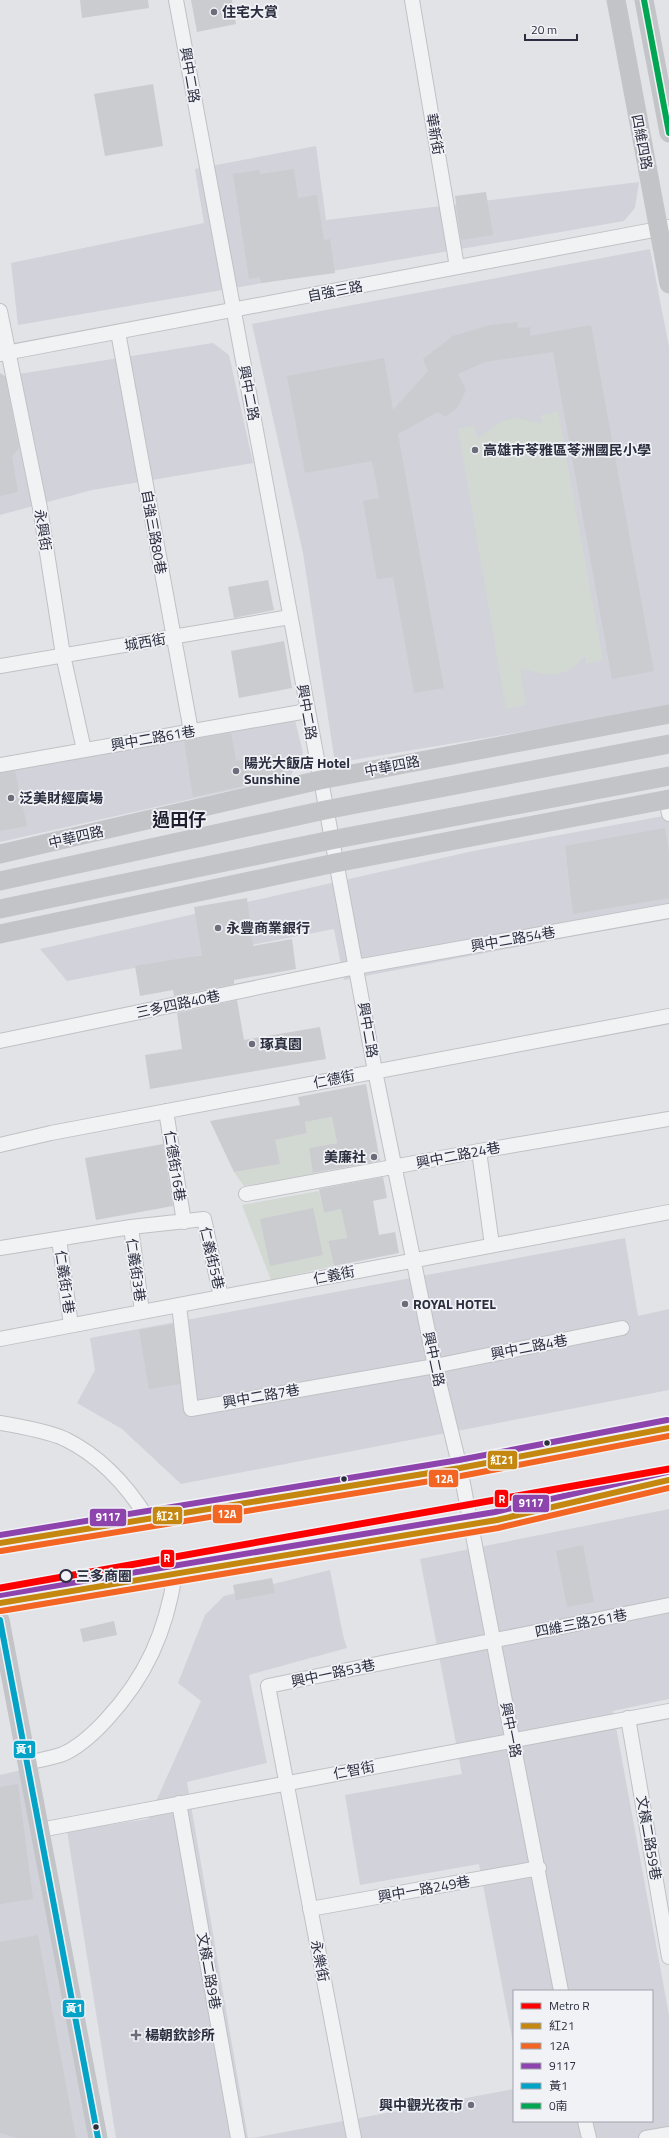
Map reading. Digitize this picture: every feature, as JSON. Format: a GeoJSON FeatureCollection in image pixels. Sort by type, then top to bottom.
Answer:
{"type":"FeatureCollection","features":[{"type":"Feature","properties":{"kind":"main road"},"geometry":{"type":"LineString","coordinates":[[0,1543],[460,1468],[669,1428]]}},
{"type":"Feature","properties":{"kind":"main road"},"geometry":{"type":"LineString","coordinates":[[0,1604],[470,1525],[669,1480]]}},
{"type":"Feature","properties":{"kind":"street","name":"興中二路"},"geometry":{"type":"LineString","coordinates":[[176,0],[325,810],[375,1071],[396,1167],[413,1260],[435,1366],[460,1468]]}},
{"type":"Feature","properties":{"kind":"street","name":"華新街"},"geometry":{"type":"LineString","coordinates":[[412,0],[457,268]]}},
{"type":"Feature","properties":{"kind":"street","name":"四維四路"},"geometry":{"type":"LineString","coordinates":[[616,0],[664,228],[669,284]]}},
{"type":"Feature","properties":{"kind":"street","name":"四維四路"},"geometry":{"type":"LineString","coordinates":[[644,0],[669,133]]}},
{"type":"Feature","properties":{"kind":"street","name":"自強三路"},"geometry":{"type":"LineString","coordinates":[[4,354],[664,228]]}},
{"type":"Feature","properties":{"kind":"street","name":"永興街"},"geometry":{"type":"LineString","coordinates":[[0,312],[4,354],[40,508],[63,655],[84,750]]}},
{"type":"Feature","properties":{"kind":"street","name":"自強三路80巷"},"geometry":{"type":"LineString","coordinates":[[118,332],[191,731]]}},
{"type":"Feature","properties":{"kind":"street","name":"城西街"},"geometry":{"type":"LineString","coordinates":[[0,666],[290,617]]}},
{"type":"Feature","properties":{"kind":"street","name":"興中二路61巷"},"geometry":{"type":"LineString","coordinates":[[0,765],[307,711]]}},
{"type":"Feature","properties":{"kind":"street","name":"中華四路"},"geometry":{"type":"LineString","coordinates":[[0,854],[320,780],[669,714]]}},
{"type":"Feature","properties":{"kind":"street","name":"中華四路"},"geometry":{"type":"LineString","coordinates":[[0,881],[325,810],[669,744]]}},
{"type":"Feature","properties":{"kind":"street"},"geometry":{"type":"LineString","coordinates":[[0,909],[331,840],[669,776]]}},
{"type":"Feature","properties":{"kind":"street"},"geometry":{"type":"LineString","coordinates":[[0,934],[335,863],[668,804]]}},
{"type":"Feature","properties":{"kind":"street","name":"興中二路54巷"},"geometry":{"type":"LineString","coordinates":[[356,968],[669,911]]}},
{"type":"Feature","properties":{"kind":"street","name":"三多四路40巷"},"geometry":{"type":"LineString","coordinates":[[0,1041],[356,968]]}},
{"type":"Feature","properties":{"kind":"street","name":"仁德街"},"geometry":{"type":"LineString","coordinates":[[0,1145],[51,1133],[669,1016]]}},
{"type":"Feature","properties":{"kind":"street","name":"仁德街16巷"},"geometry":{"type":"LineString","coordinates":[[166,1111],[184,1222]]}},
{"type":"Feature","properties":{"kind":"street","name":"興中二路24巷"},"geometry":{"type":"LineString","coordinates":[[246,1194],[479,1151],[669,1119]]}},
{"type":"Feature","properties":{"kind":"street"},"geometry":{"type":"LineString","coordinates":[[479,1151],[492,1245]]}},
{"type":"Feature","properties":{"kind":"street","name":"仁義街"},"geometry":{"type":"LineString","coordinates":[[0,1339],[669,1212]]}},
{"type":"Feature","properties":{"kind":"street","name":"仁義街5巷"},"geometry":{"type":"LineString","coordinates":[[184,1222],[204,1219],[221,1297]]}},
{"type":"Feature","properties":{"kind":"street"},"geometry":{"type":"LineString","coordinates":[[0,1248],[131,1228],[184,1222]]}},
{"type":"Feature","properties":{"kind":"street","name":"仁義街3巷"},"geometry":{"type":"LineString","coordinates":[[131,1228],[142,1312]]}},
{"type":"Feature","properties":{"kind":"street","name":"仁義街1巷"},"geometry":{"type":"LineString","coordinates":[[59,1239],[71,1325]]}},
{"type":"Feature","properties":{"kind":"street","name":"興中二路7巷"},"geometry":{"type":"LineString","coordinates":[[179,1305],[191,1409],[435,1366]]}},
{"type":"Feature","properties":{"kind":"street","name":"興中二路4巷"},"geometry":{"type":"LineString","coordinates":[[435,1366],[622,1328]]}},
{"type":"Feature","properties":{"kind":"street"},"geometry":{"type":"LineString","coordinates":[[0,1423],[65,1439],[92,1457],[122,1483],[148,1519]]}},
{"type":"Feature","properties":{"kind":"street","name":"興中一路"},"geometry":{"type":"LineString","coordinates":[[460,1468],[470,1525],[539,1868],[561,1990]]}},
{"type":"Feature","properties":{"kind":"street"},"geometry":{"type":"LineString","coordinates":[[27,1763],[63,1754],[92,1735],[121,1704],[143,1673],[157,1642],[171,1604],[175,1574]]}},
{"type":"Feature","properties":{"kind":"street","name":"四維三路261巷"},"geometry":{"type":"LineString","coordinates":[[494,1640],[669,1605]]}},
{"type":"Feature","properties":{"kind":"street"},"geometry":{"type":"LineString","coordinates":[[0,1620],[98,2138]]}},
{"type":"Feature","properties":{"kind":"street","name":"興中一路53巷"},"geometry":{"type":"LineString","coordinates":[[285,1783],[268,1686],[494,1640]]}},
{"type":"Feature","properties":{"kind":"street","name":"仁智街"},"geometry":{"type":"LineString","coordinates":[[40,1830],[669,1711]]}},
{"type":"Feature","properties":{"kind":"street","name":"文橫二路59巷"},"geometry":{"type":"LineString","coordinates":[[628,1718],[669,1957]]}},
{"type":"Feature","properties":{"kind":"street","name":"永樂街"},"geometry":{"type":"LineString","coordinates":[[285,1783],[354,2138]]}},
{"type":"Feature","properties":{"kind":"street","name":"文橫二路9巷"},"geometry":{"type":"LineString","coordinates":[[179,1803],[238,2138]]}},
{"type":"Feature","properties":{"kind":"street","name":"興中一路249巷"},"geometry":{"type":"LineString","coordinates":[[310,1909],[539,1868]]}},
{"type":"Feature","properties":{"kind":"street"},"geometry":{"type":"LineString","coordinates":[[585,2122],[589,2138]]}},
{"type":"Feature","properties":{"kind":"street"},"geometry":{"type":"LineString","coordinates":[[646,2138],[669,2134]]}},
{"type":"Feature","properties":{"kind":"shaded area"},"geometry":{"type":"Polygon","coordinates":[[[316,146],[326,220],[639,182],[635,208],[624,221],[18,325],[11,263],[204,223],[195,169],[316,146]]]}},
{"type":"Feature","properties":{"kind":"shaded area","name":"高雄市苓雅區苓洲國民小學"},"geometry":{"type":"Polygon","coordinates":[[[650,249],[669,347],[669,707],[335,763],[303,553],[252,324],[650,249]]]}},
{"type":"Feature","properties":{"kind":"shaded area"},"geometry":{"type":"Polygon","coordinates":[[[213,343],[229,355],[253,463],[92,490],[0,515],[0,377],[213,343]]]}},
{"type":"Feature","properties":{"kind":"shaded area"},"geometry":{"type":"Polygon","coordinates":[[[558,411],[603,660],[586,664],[585,656],[570,670],[555,674],[539,673],[520,668],[526,705],[506,709],[458,429],[474,426],[478,439],[501,422],[522,419],[542,424],[541,415],[558,411]]]}},
{"type":"Feature","properties":{"kind":"shaded area"},"geometry":{"type":"Polygon","coordinates":[[[295,720],[303,753],[290,777],[0,842],[0,771],[295,720]]]}},
{"type":"Feature","properties":{"kind":"shaded area"},"geometry":{"type":"Polygon","coordinates":[[[669,815],[669,918],[344,980],[334,929],[67,981],[40,949],[473,851],[669,815]]]}},
{"type":"Feature","properties":{"kind":"shaded area"},"geometry":{"type":"Polygon","coordinates":[[[332,1117],[337,1143],[309,1148],[314,1175],[244,1186],[234,1172],[279,1164],[264,1142],[307,1133],[305,1122],[332,1117]]]}},
{"type":"Feature","properties":{"kind":"shaded area"},"geometry":{"type":"Polygon","coordinates":[[[319,1191],[324,1213],[341,1209],[347,1238],[328,1242],[334,1266],[271,1280],[242,1205],[319,1191]]]}},
{"type":"Feature","properties":{"kind":"shaded area"},"geometry":{"type":"Polygon","coordinates":[[[625,1238],[638,1316],[669,1309],[669,1390],[181,1484],[122,1429],[77,1403],[95,1370],[90,1338],[625,1238]]]}},
{"type":"Feature","properties":{"kind":"shaded area"},"geometry":{"type":"Polygon","coordinates":[[[669,1509],[669,1699],[613,1711],[669,2015],[669,2138],[252,2138],[513,2089],[513,2122],[653,2122],[653,1990],[513,1990],[513,2043],[479,1864],[360,1885],[345,1795],[462,1774],[420,1559],[669,1509]]]}},
{"type":"Feature","properties":{"kind":"shaded area"},"geometry":{"type":"Polygon","coordinates":[[[330,1570],[347,1648],[249,1675],[267,1763],[187,1782],[248,2138],[116,2138],[67,1831],[148,1819],[201,1701],[178,1683],[205,1615],[224,1596],[330,1570]]]}},
{"type":"Feature","properties":{"kind":"shaded area"},"geometry":{"type":"Polygon","coordinates":[[[21,1770],[89,2138],[0,2138],[0,1775],[21,1770]]]}},
{"type":"Feature","properties":{"kind":"building"},"geometry":{"type":"Polygon","coordinates":[[[80,0],[148,0],[149,8],[82,18],[80,0]]]}},
{"type":"Feature","properties":{"kind":"building","name":"住宅大賞"},"geometry":{"type":"Polygon","coordinates":[[[191,0],[232,0],[236,24],[197,32],[191,0]]]}},
{"type":"Feature","properties":{"kind":"building"},"geometry":{"type":"Polygon","coordinates":[[[153,84],[163,146],[105,156],[94,94],[153,84]]]}},
{"type":"Feature","properties":{"kind":"building"},"geometry":{"type":"Polygon","coordinates":[[[294,169],[298,198],[317,195],[324,240],[330,239],[335,273],[261,283],[260,277],[249,279],[233,174],[259,170],[260,174],[294,169]]]}},
{"type":"Feature","properties":{"kind":"building"},"geometry":{"type":"Polygon","coordinates":[[[486,192],[493,235],[461,240],[455,196],[486,192]]]}},
{"type":"Feature","properties":{"kind":"building"},"geometry":{"type":"Polygon","coordinates":[[[517,322],[518,328],[530,327],[530,336],[591,325],[654,671],[612,679],[553,352],[485,362],[458,374],[466,390],[458,407],[445,417],[438,412],[398,434],[444,688],[414,693],[393,577],[377,579],[363,501],[379,498],[372,461],[305,473],[287,376],[384,358],[393,410],[428,371],[423,359],[453,336],[490,325],[517,322]]]}},
{"type":"Feature","properties":{"kind":"building"},"geometry":{"type":"Polygon","coordinates":[[[0,373],[5,376],[19,448],[12,457],[18,492],[0,496],[0,373]]]}},
{"type":"Feature","properties":{"kind":"building"},"geometry":{"type":"Polygon","coordinates":[[[268,580],[274,610],[234,618],[228,587],[268,580]]]}},
{"type":"Feature","properties":{"kind":"building"},"geometry":{"type":"Polygon","coordinates":[[[284,641],[292,688],[239,698],[231,651],[284,641]]]}},
{"type":"Feature","properties":{"kind":"building","name":"陽光大飯店 Hotel Sunshine"},"geometry":{"type":"Polygon","coordinates":[[[231,733],[236,761],[280,753],[284,777],[193,797],[184,741],[231,733]]]}},
{"type":"Feature","properties":{"kind":"building","name":"泛美財經廣場"},"geometry":{"type":"Polygon","coordinates":[[[15,771],[27,826],[0,831],[0,773],[15,771]]]}},
{"type":"Feature","properties":{"kind":"building"},"geometry":{"type":"Polygon","coordinates":[[[665,828],[669,853],[669,898],[573,914],[565,846],[665,828]]]}},
{"type":"Feature","properties":{"kind":"building"},"geometry":{"type":"Polygon","coordinates":[[[247,898],[253,946],[292,939],[296,969],[234,980],[234,984],[174,996],[173,990],[140,996],[135,966],[202,955],[194,907],[247,898]]]}},
{"type":"Feature","properties":{"kind":"building","name":"琢真園"},"geometry":{"type":"Polygon","coordinates":[[[237,1000],[244,1040],[320,1027],[326,1059],[150,1089],[145,1055],[182,1049],[177,1013],[237,1000]]]}},
{"type":"Feature","properties":{"kind":"building"},"geometry":{"type":"Polygon","coordinates":[[[366,1084],[380,1161],[313,1173],[309,1148],[337,1143],[332,1117],[305,1122],[307,1133],[275,1140],[280,1164],[234,1172],[210,1121],[300,1105],[298,1097],[366,1084]]]}},
{"type":"Feature","properties":{"kind":"building"},"geometry":{"type":"Polygon","coordinates":[[[163,1144],[173,1206],[96,1220],[85,1158],[163,1144]]]}},
{"type":"Feature","properties":{"kind":"building"},"geometry":{"type":"Polygon","coordinates":[[[383,1177],[387,1198],[373,1201],[379,1235],[395,1232],[399,1253],[334,1266],[328,1241],[347,1238],[341,1209],[324,1213],[319,1189],[383,1177]]]}},
{"type":"Feature","properties":{"kind":"building"},"geometry":{"type":"Polygon","coordinates":[[[313,1208],[323,1255],[270,1266],[260,1219],[313,1208]]]}},
{"type":"Feature","properties":{"kind":"building"},"geometry":{"type":"Polygon","coordinates":[[[173,1324],[180,1384],[149,1389],[139,1330],[173,1324]]]}},
{"type":"Feature","properties":{"kind":"building"},"geometry":{"type":"Polygon","coordinates":[[[583,1545],[594,1602],[567,1607],[556,1551],[583,1545]]]}},
{"type":"Feature","properties":{"kind":"building"},"geometry":{"type":"Polygon","coordinates":[[[272,1578],[275,1593],[236,1600],[233,1585],[272,1578]]]}},
{"type":"Feature","properties":{"kind":"building"},"geometry":{"type":"Polygon","coordinates":[[[114,1621],[117,1635],[83,1642],[80,1629],[114,1621]]]}},
{"type":"Feature","properties":{"kind":"building"},"geometry":{"type":"Polygon","coordinates":[[[18,1784],[33,1899],[0,1904],[0,1787],[18,1784]]]}},
{"type":"Feature","properties":{"kind":"building"},"geometry":{"type":"Polygon","coordinates":[[[38,1935],[76,2138],[17,2138],[0,2133],[0,1942],[38,1935]]]}},
{"type":"Feature","properties":{"kind":"metro line","name":"R"},"geometry":{"type":"LineString","coordinates":[[0,1588],[669,1469]]}},
{"type":"Feature","properties":{"kind":"transit line","name":"0南"},"geometry":{"type":"LineString","coordinates":[[644,0],[669,133]]}},
{"type":"Feature","properties":{"kind":"transit line","name":"9117"},"geometry":{"type":"LineString","coordinates":[[0,1535],[459,1460],[667,1420]]}},
{"type":"Feature","properties":{"kind":"transit line","name":"紅21"},"geometry":{"type":"LineString","coordinates":[[0,1543],[460,1468],[669,1428]]}},
{"type":"Feature","properties":{"kind":"transit line","name":"12A"},"geometry":{"type":"LineString","coordinates":[[1,1551],[461,1476],[669,1436]]}},
{"type":"Feature","properties":{"kind":"transit line","name":"9117"},"geometry":{"type":"LineString","coordinates":[[0,1595],[495,1512],[667,1472]]}},
{"type":"Feature","properties":{"kind":"transit line","name":"紅21"},"geometry":{"type":"LineString","coordinates":[[0,1603],[497,1520],[669,1480]]}},
{"type":"Feature","properties":{"kind":"transit line","name":"12A"},"geometry":{"type":"LineString","coordinates":[[1,1611],[498,1528],[669,1488]]}},
{"type":"Feature","properties":{"kind":"transit line","name":"黃1"},"geometry":{"type":"LineString","coordinates":[[0,1620],[98,2138]]}},
{"type":"Feature","properties":{"kind":"place","name":"住宅大賞"},"geometry":{"type":"Point","coordinates":[214,12]}},
{"type":"Feature","properties":{"kind":"place","name":"高雄市苓雅區苓洲國民小學"},"geometry":{"type":"Point","coordinates":[475,450]}},
{"type":"Feature","properties":{"kind":"place","name":"陽光大飯店 Hotel Sunshine"},"geometry":{"type":"Point","coordinates":[236,771]}},
{"type":"Feature","properties":{"kind":"place","name":"泛美財經廣場"},"geometry":{"type":"Point","coordinates":[11,798]}},
{"type":"Feature","properties":{"kind":"place","name":"永豐商業銀行"},"geometry":{"type":"Point","coordinates":[218,928]}},
{"type":"Feature","properties":{"kind":"place","name":"琢真園"},"geometry":{"type":"Point","coordinates":[252,1044]}},
{"type":"Feature","properties":{"kind":"place","name":"美廉社"},"geometry":{"type":"Point","coordinates":[374,1157]}},
{"type":"Feature","properties":{"kind":"place","name":"ROYAL HOTEL"},"geometry":{"type":"Point","coordinates":[405,1304]}},
{"type":"Feature","properties":{"kind":"place","name":"三多商圈"},"geometry":{"type":"Point","coordinates":[66,1576]}},
{"type":"Feature","properties":{"kind":"place","name":"楊朝欽診所"},"geometry":{"type":"Point","coordinates":[136,2035]}},
{"type":"Feature","properties":{"kind":"place","name":"興中觀光夜市"},"geometry":{"type":"Point","coordinates":[471,2105]}},
{"type":"Feature","properties":{"kind":"district","name":"過田仔"},"geometry":{"type":"Point","coordinates":[179,820]}}]}
